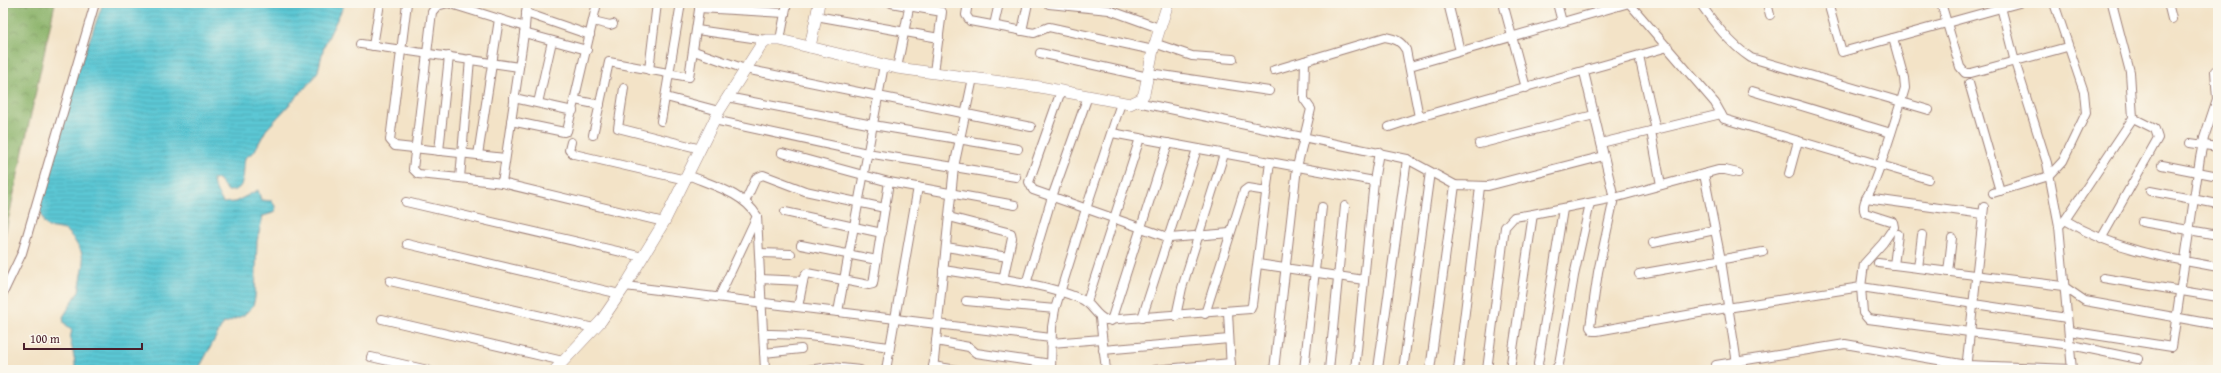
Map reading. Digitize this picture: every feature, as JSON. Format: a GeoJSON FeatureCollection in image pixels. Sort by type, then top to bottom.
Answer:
{"type":"FeatureCollection","features":[{"type":"Feature","properties":{"kind":"street"},"geometry":{"type":"LineString","coordinates":[[3,292],[22,253],[95,3]]}},
{"type":"Feature","properties":{"kind":"street"},"geometry":{"type":"LineString","coordinates":[[373,46],[380,3]]}},
{"type":"Feature","properties":{"kind":"street"},"geometry":{"type":"LineString","coordinates":[[407,3],[390,140],[396,146],[505,158]]}},
{"type":"Feature","properties":{"kind":"street"},"geometry":{"type":"LineString","coordinates":[[502,183],[525,30],[527,3]]}},
{"type":"Feature","properties":{"kind":"street"},"geometry":{"type":"LineString","coordinates":[[511,121],[564,132],[569,128],[597,3]]}},
{"type":"Feature","properties":{"kind":"street"},"geometry":{"type":"LineString","coordinates":[[649,70],[657,3]]}},
{"type":"Feature","properties":{"kind":"street"},"geometry":{"type":"LineString","coordinates":[[662,121],[681,3]]}},
{"type":"Feature","properties":{"kind":"street"},"geometry":{"type":"LineString","coordinates":[[780,40],[787,3]]}},
{"type":"Feature","properties":{"kind":"street"},"geometry":{"type":"LineString","coordinates":[[810,47],[819,3]]}},
{"type":"Feature","properties":{"kind":"street"},"geometry":{"type":"LineString","coordinates":[[891,3],[910,4],[942,12],[934,72]]}},
{"type":"Feature","properties":{"kind":"street"},"geometry":{"type":"LineString","coordinates":[[968,3],[966,15],[968,19],[1022,31],[1037,33],[1045,27],[1049,27],[1154,47],[1192,56],[1233,59]]}},
{"type":"Feature","properties":{"kind":"street"},"geometry":{"type":"LineString","coordinates":[[994,25],[999,3]]}},
{"type":"Feature","properties":{"kind":"street"},"geometry":{"type":"LineString","coordinates":[[1022,31],[1028,3]]}},
{"type":"Feature","properties":{"kind":"street"},"geometry":{"type":"LineString","coordinates":[[1137,102],[1144,94],[1159,28],[1168,3]]}},
{"type":"Feature","properties":{"kind":"street"},"geometry":{"type":"LineString","coordinates":[[1448,3],[1460,51]]}},
{"type":"Feature","properties":{"kind":"street"},"geometry":{"type":"LineString","coordinates":[[1503,3],[1526,88]]}},
{"type":"Feature","properties":{"kind":"street"},"geometry":{"type":"LineString","coordinates":[[1557,3],[1562,22]]}},
{"type":"Feature","properties":{"kind":"street"},"geometry":{"type":"LineString","coordinates":[[1410,66],[1629,3],[1715,103],[1724,119],[1928,179]]}},
{"type":"Feature","properties":{"kind":"street"},"geometry":{"type":"LineString","coordinates":[[1700,3],[1728,39],[1740,51],[1751,58],[1900,103],[1929,110]]}},
{"type":"Feature","properties":{"kind":"street"},"geometry":{"type":"LineString","coordinates":[[1767,3],[1770,15]]}},
{"type":"Feature","properties":{"kind":"street"},"geometry":{"type":"LineString","coordinates":[[1828,3],[1842,52],[2001,6],[2019,3]]}},
{"type":"Feature","properties":{"kind":"street"},"geometry":{"type":"LineString","coordinates":[[1941,3],[1945,22],[1960,67],[1965,73],[1971,73],[2015,62],[2067,47]]}},
{"type":"Feature","properties":{"kind":"street"},"geometry":{"type":"LineString","coordinates":[[1969,83],[1996,192],[2049,176],[2063,161],[2086,113],[2084,92],[2067,47],[2054,3]]}},
{"type":"Feature","properties":{"kind":"street"},"geometry":{"type":"LineString","coordinates":[[2062,223],[2133,118],[2130,72],[2112,3]]}},
{"type":"Feature","properties":{"kind":"street"},"geometry":{"type":"LineString","coordinates":[[2168,3],[2172,19]]}},
{"type":"Feature","properties":{"kind":"street"},"geometry":{"type":"LineString","coordinates":[[587,50],[552,40],[499,19],[452,4],[437,6],[432,12],[414,148],[413,169],[415,173],[502,183],[664,222]]}},
{"type":"Feature","properties":{"kind":"street"},"geometry":{"type":"LineString","coordinates":[[897,68],[910,4]]}},
{"type":"Feature","properties":{"kind":"street"},"geometry":{"type":"LineString","coordinates":[[1049,4],[1109,10],[1159,28]]}},
{"type":"Feature","properties":{"kind":"street"},"geometry":{"type":"LineString","coordinates":[[593,135],[609,62],[689,77],[700,6],[785,13]]}},
{"type":"Feature","properties":{"kind":"street"},"geometry":{"type":"LineString","coordinates":[[1716,365],[1737,366],[1845,344],[1967,367],[2072,370],[2071,345],[2063,286],[2062,223],[2049,176],[2041,139],[2015,62],[2001,6]]}},
{"type":"Feature","properties":{"kind":"street"},"geometry":{"type":"LineString","coordinates":[[526,13],[590,36]]}},
{"type":"Feature","properties":{"kind":"street"},"geometry":{"type":"LineString","coordinates":[[816,16],[939,38]]}},
{"type":"Feature","properties":{"kind":"street"},"geometry":{"type":"LineString","coordinates":[[478,155],[491,62],[499,19]]}},
{"type":"Feature","properties":{"kind":"street"},"geometry":{"type":"LineString","coordinates":[[593,22],[610,25],[613,24]]}},
{"type":"Feature","properties":{"kind":"street"},"geometry":{"type":"LineString","coordinates":[[697,30],[766,40],[780,40],[897,68],[1061,91],[1121,103],[1130,104],[1137,102],[1304,139],[1379,152],[1407,159],[1456,185],[1480,187],[1604,156]]}},
{"type":"Feature","properties":{"kind":"street"},"geometry":{"type":"LineString","coordinates":[[1274,70],[1385,38],[1394,38],[1402,43],[1406,50],[1420,117]]}},
{"type":"Feature","properties":{"kind":"street"},"geometry":{"type":"LineString","coordinates":[[1893,38],[1904,78],[1905,88],[1881,165],[1866,198],[1866,213],[1890,221],[1894,224],[1883,243],[1864,264],[1861,287],[1863,313],[1868,319],[2071,345],[2138,359]]}},
{"type":"Feature","properties":{"kind":"street"},"geometry":{"type":"LineString","coordinates":[[538,103],[552,40]]}},
{"type":"Feature","properties":{"kind":"street"},"geometry":{"type":"LineString","coordinates":[[555,370],[594,328],[622,290],[664,222],[687,178],[716,115],[745,69],[766,40]]}},
{"type":"Feature","properties":{"kind":"street"},"geometry":{"type":"LineString","coordinates":[[361,44],[519,67]]}},
{"type":"Feature","properties":{"kind":"street"},"geometry":{"type":"LineString","coordinates":[[1389,127],[1668,47]]}},
{"type":"Feature","properties":{"kind":"street"},"geometry":{"type":"LineString","coordinates":[[694,50],[745,69],[1031,127]]}},
{"type":"Feature","properties":{"kind":"street"},"geometry":{"type":"LineString","coordinates":[[1040,53],[1148,75],[1269,91]]}},
{"type":"Feature","properties":{"kind":"street"},"geometry":{"type":"LineString","coordinates":[[439,151],[448,56]]}},
{"type":"Feature","properties":{"kind":"street"},"geometry":{"type":"LineString","coordinates":[[1638,56],[1653,130],[1661,185]]}},
{"type":"Feature","properties":{"kind":"street"},"geometry":{"type":"LineString","coordinates":[[460,178],[470,59]]}},
{"type":"Feature","properties":{"kind":"street"},"geometry":{"type":"LineString","coordinates":[[1274,370],[1284,268],[1297,167],[1311,109],[1304,99],[1305,61]]}},
{"type":"Feature","properties":{"kind":"street"},"geometry":{"type":"LineString","coordinates":[[838,312],[862,176],[884,65]]}},
{"type":"Feature","properties":{"kind":"street"},"geometry":{"type":"LineString","coordinates":[[2069,331],[2172,347],[2186,262],[2202,144],[2217,99],[2215,71]]}},
{"type":"Feature","properties":{"kind":"street"},"geometry":{"type":"LineString","coordinates":[[1584,72],[1614,198],[1598,272],[1591,329],[1597,331],[1727,308],[1861,287],[2067,318]]}},
{"type":"Feature","properties":{"kind":"street"},"geometry":{"type":"LineString","coordinates":[[957,370],[933,368],[954,167],[973,78]]}},
{"type":"Feature","properties":{"kind":"street"},"geometry":{"type":"LineString","coordinates":[[624,88],[618,128],[701,149]]}},
{"type":"Feature","properties":{"kind":"street"},"geometry":{"type":"LineString","coordinates":[[1061,91],[1029,182],[1033,190],[1052,198],[1170,238],[1230,233]]}},
{"type":"Feature","properties":{"kind":"street"},"geometry":{"type":"LineString","coordinates":[[1752,91],[1892,133]]}},
{"type":"Feature","properties":{"kind":"street"},"geometry":{"type":"LineString","coordinates":[[1026,284],[1052,198],[1088,96]]}},
{"type":"Feature","properties":{"kind":"street"},"geometry":{"type":"LineString","coordinates":[[666,97],[716,115],[867,153],[1016,177]]}},
{"type":"Feature","properties":{"kind":"street"},"geometry":{"type":"LineString","coordinates":[[727,97],[873,125],[960,138],[1018,149]]}},
{"type":"Feature","properties":{"kind":"street"},"geometry":{"type":"LineString","coordinates":[[514,98],[573,111]]}},
{"type":"Feature","properties":{"kind":"street"},"geometry":{"type":"LineString","coordinates":[[575,100],[600,105]]}},
{"type":"Feature","properties":{"kind":"street"},"geometry":{"type":"LineString","coordinates":[[936,341],[969,347],[976,353],[1051,367],[1051,340],[1060,292],[1121,103]]}},
{"type":"Feature","properties":{"kind":"street"},"geometry":{"type":"LineString","coordinates":[[1601,143],[1721,114]]}},
{"type":"Feature","properties":{"kind":"street"},"geometry":{"type":"LineString","coordinates":[[1479,144],[1594,115]]}},
{"type":"Feature","properties":{"kind":"street"},"geometry":{"type":"LineString","coordinates":[[2101,239],[2158,138],[2155,129],[2133,118]]}},
{"type":"Feature","properties":{"kind":"street"},"geometry":{"type":"LineString","coordinates":[[1112,133],[1374,181]]}},
{"type":"Feature","properties":{"kind":"street"},"geometry":{"type":"LineString","coordinates":[[1087,302],[1140,138]]}},
{"type":"Feature","properties":{"kind":"street"},"geometry":{"type":"LineString","coordinates":[[1789,174],[1798,141]]}},
{"type":"Feature","properties":{"kind":"street"},"geometry":{"type":"LineString","coordinates":[[571,142],[570,150],[574,154],[687,178],[745,202],[757,216],[765,370]]}},
{"type":"Feature","properties":{"kind":"street"},"geometry":{"type":"LineString","coordinates":[[2190,142],[2218,147]]}},
{"type":"Feature","properties":{"kind":"street"},"geometry":{"type":"LineString","coordinates":[[1111,321],[1168,143]]}},
{"type":"Feature","properties":{"kind":"street"},"geometry":{"type":"LineString","coordinates":[[1142,318],[1170,238],[1197,149]]}},
{"type":"Feature","properties":{"kind":"street"},"geometry":{"type":"LineString","coordinates":[[1355,370],[1374,181],[1379,152]]}},
{"type":"Feature","properties":{"kind":"street"},"geometry":{"type":"LineString","coordinates":[[782,153],[862,176],[1015,205]]}},
{"type":"Feature","properties":{"kind":"street"},"geometry":{"type":"LineString","coordinates":[[1176,316],[1182,288],[1224,154]]}},
{"type":"Feature","properties":{"kind":"street"},"geometry":{"type":"LineString","coordinates":[[1378,369],[1407,159]]}},
{"type":"Feature","properties":{"kind":"street"},"geometry":{"type":"LineString","coordinates":[[1100,318],[1111,321],[1250,309],[1252,305],[1258,264],[1270,162]]}},
{"type":"Feature","properties":{"kind":"street"},"geometry":{"type":"LineString","coordinates":[[2162,165],[2218,176]]}},
{"type":"Feature","properties":{"kind":"street"},"geometry":{"type":"LineString","coordinates":[[1487,370],[1505,227],[1514,217],[1563,209],[1614,198],[1704,174],[1725,170],[1738,173]]}},
{"type":"Feature","properties":{"kind":"street"},"geometry":{"type":"LineString","coordinates":[[1403,370],[1430,172]]}},
{"type":"Feature","properties":{"kind":"street"},"geometry":{"type":"LineString","coordinates":[[1704,174],[1715,230],[1737,366]]}},
{"type":"Feature","properties":{"kind":"street"},"geometry":{"type":"LineString","coordinates":[[745,202],[756,178],[763,175],[805,191],[885,208]]}},
{"type":"Feature","properties":{"kind":"street"},"geometry":{"type":"LineString","coordinates":[[798,307],[804,275],[809,273],[844,281],[872,285],[890,182]]}},
{"type":"Feature","properties":{"kind":"street"},"geometry":{"type":"LineString","coordinates":[[1430,370],[1456,185]]}},
{"type":"Feature","properties":{"kind":"street"},"geometry":{"type":"LineString","coordinates":[[886,370],[918,187]]}},
{"type":"Feature","properties":{"kind":"street"},"geometry":{"type":"LineString","coordinates":[[1458,370],[1480,187]]}},
{"type":"Feature","properties":{"kind":"street"},"geometry":{"type":"LineString","coordinates":[[1205,314],[1230,233],[1246,189],[1267,191]]}},
{"type":"Feature","properties":{"kind":"street"},"geometry":{"type":"LineString","coordinates":[[2150,191],[2218,204]]}},
{"type":"Feature","properties":{"kind":"street"},"geometry":{"type":"LineString","coordinates":[[1866,198],[1983,210],[1978,276],[1970,332],[1967,367]]}},
{"type":"Feature","properties":{"kind":"street"},"geometry":{"type":"LineString","coordinates":[[406,202],[643,257]]}},
{"type":"Feature","properties":{"kind":"street"},"geometry":{"type":"LineString","coordinates":[[1555,370],[1559,364],[1574,276],[1590,203]]}},
{"type":"Feature","properties":{"kind":"street"},"geometry":{"type":"LineString","coordinates":[[1329,370],[1345,206]]}},
{"type":"Feature","properties":{"kind":"street"},"geometry":{"type":"LineString","coordinates":[[1304,370],[1322,207]]}},
{"type":"Feature","properties":{"kind":"street"},"geometry":{"type":"LineString","coordinates":[[1540,370],[1538,364],[1563,209]]}},
{"type":"Feature","properties":{"kind":"street"},"geometry":{"type":"LineString","coordinates":[[785,212],[882,233]]}},
{"type":"Feature","properties":{"kind":"street"},"geometry":{"type":"LineString","coordinates":[[1510,370],[1533,214]]}},
{"type":"Feature","properties":{"kind":"street"},"geometry":{"type":"LineString","coordinates":[[719,297],[757,216]]}},
{"type":"Feature","properties":{"kind":"street"},"geometry":{"type":"LineString","coordinates":[[949,217],[1011,233],[1012,238],[1003,280]]}},
{"type":"Feature","properties":{"kind":"street"},"geometry":{"type":"LineString","coordinates":[[2142,222],[2218,235]]}},
{"type":"Feature","properties":{"kind":"street"},"geometry":{"type":"LineString","coordinates":[[2062,223],[2132,250],[2186,262],[2218,267]]}},
{"type":"Feature","properties":{"kind":"street"},"geometry":{"type":"LineString","coordinates":[[1653,243],[1715,230]]}},
{"type":"Feature","properties":{"kind":"street"},"geometry":{"type":"LineString","coordinates":[[1894,265],[1898,234]]}},
{"type":"Feature","properties":{"kind":"street"},"geometry":{"type":"LineString","coordinates":[[1918,268],[1922,235]]}},
{"type":"Feature","properties":{"kind":"street"},"geometry":{"type":"LineString","coordinates":[[1948,272],[1952,238]]}},
{"type":"Feature","properties":{"kind":"street"},"geometry":{"type":"LineString","coordinates":[[407,244],[622,290],[719,297],[938,323],[1051,340],[1102,339]]}},
{"type":"Feature","properties":{"kind":"street"},"geometry":{"type":"LineString","coordinates":[[801,245],[877,260]]}},
{"type":"Feature","properties":{"kind":"street"},"geometry":{"type":"LineString","coordinates":[[946,247],[1008,257]]}},
{"type":"Feature","properties":{"kind":"street"},"geometry":{"type":"LineString","coordinates":[[1639,274],[1763,252]]}},
{"type":"Feature","properties":{"kind":"street"},"geometry":{"type":"LineString","coordinates":[[760,253],[791,254]]}},
{"type":"Feature","properties":{"kind":"street"},"geometry":{"type":"LineString","coordinates":[[1878,263],[2063,286],[2085,301],[2218,325]]}},
{"type":"Feature","properties":{"kind":"street"},"geometry":{"type":"LineString","coordinates":[[1258,264],[1364,280]]}},
{"type":"Feature","properties":{"kind":"street"},"geometry":{"type":"LineString","coordinates":[[943,270],[1026,284],[1060,292],[1087,302],[1100,318],[1106,370]]}},
{"type":"Feature","properties":{"kind":"street"},"geometry":{"type":"LineString","coordinates":[[760,278],[803,281]]}},
{"type":"Feature","properties":{"kind":"street"},"geometry":{"type":"LineString","coordinates":[[2103,278],[2218,297]]}},
{"type":"Feature","properties":{"kind":"street"},"geometry":{"type":"LineString","coordinates":[[390,281],[594,328]]}},
{"type":"Feature","properties":{"kind":"street"},"geometry":{"type":"LineString","coordinates":[[966,301],[1056,309]]}},
{"type":"Feature","properties":{"kind":"street"},"geometry":{"type":"LineString","coordinates":[[1154,370],[1231,366],[1228,312]]}},
{"type":"Feature","properties":{"kind":"street"},"geometry":{"type":"LineString","coordinates":[[382,319],[563,361]]}},
{"type":"Feature","properties":{"kind":"street"},"geometry":{"type":"LineString","coordinates":[[764,334],[799,334],[823,340],[890,347]]}},
{"type":"Feature","properties":{"kind":"street"},"geometry":{"type":"LineString","coordinates":[[1104,350],[1229,338]]}},
{"type":"Feature","properties":{"kind":"street"},"geometry":{"type":"LineString","coordinates":[[764,353],[801,349]]}},
{"type":"Feature","properties":{"kind":"street"},"geometry":{"type":"LineString","coordinates":[[371,357],[428,370]]}},
{"type":"Feature","properties":{"kind":"street"},"geometry":{"type":"LineString","coordinates":[[807,370],[831,367],[860,370]]}},
{"type":"Feature","properties":{"kind":"green space"},"geometry":{"type":"Polygon","coordinates":[[[3,3],[55,3],[3,244],[3,3]]]}},
{"type":"Feature","properties":{"kind":"water"},"geometry":{"type":"Polygon","coordinates":[[[103,3],[345,3],[324,46],[318,71],[313,79],[266,130],[254,152],[245,158],[243,179],[239,188],[228,191],[218,179],[213,180],[214,186],[223,203],[235,202],[258,190],[261,200],[272,201],[276,208],[273,213],[263,216],[257,241],[255,298],[253,306],[244,315],[223,324],[198,370],[75,370],[75,361],[70,339],[72,330],[64,323],[63,317],[79,291],[84,263],[81,251],[73,238],[65,230],[48,227],[44,223],[40,209],[42,195],[61,135],[77,74],[103,3]]]}}]}
